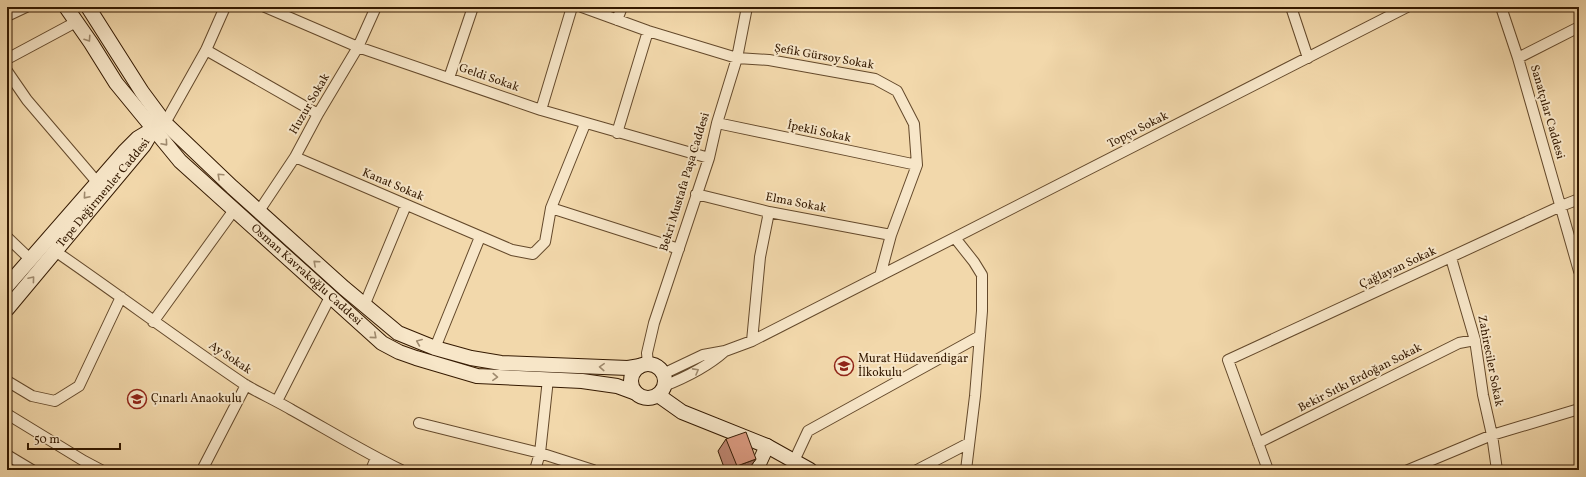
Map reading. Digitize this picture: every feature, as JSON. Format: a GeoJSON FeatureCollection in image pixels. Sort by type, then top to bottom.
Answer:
{"type":"FeatureCollection","features":[{"type":"Feature","properties":{"kind":"street"},"geometry":{"type":"LineString","coordinates":[[7,16],[26,7]]}},
{"type":"Feature","properties":{"kind":"street","name":"Osman Kavrakoğlu Caddesi"},"geometry":{"type":"LineString","coordinates":[[66,7],[116,84],[159,126],[260,211],[364,306],[398,333],[435,348],[471,358],[501,362],[628,368],[644,365]]}},
{"type":"Feature","properties":{"kind":"street","name":"Osman Kavrakoğlu Caddesi"},"geometry":{"type":"LineString","coordinates":[[88,7],[142,92],[159,126],[180,161],[382,343],[398,352],[477,376],[582,381],[610,385],[647,398],[662,385]]}},
{"type":"Feature","properties":{"kind":"street"},"geometry":{"type":"LineString","coordinates":[[159,126],[206,50],[225,7]]}},
{"type":"Feature","properties":{"kind":"street","name":"Geldi Sokak"},"geometry":{"type":"LineString","coordinates":[[266,7],[358,47],[541,110],[585,124],[709,158]]}},
{"type":"Feature","properties":{"kind":"street","name":"Huzur Sokak"},"geometry":{"type":"LineString","coordinates":[[260,211],[295,157],[318,114],[358,47],[376,7]]}},
{"type":"Feature","properties":{"kind":"street"},"geometry":{"type":"LineString","coordinates":[[449,78],[473,7]]}},
{"type":"Feature","properties":{"kind":"street"},"geometry":{"type":"LineString","coordinates":[[541,110],[572,7]]}},
{"type":"Feature","properties":{"kind":"street","name":"Şefik Gürsoy Sokak"},"geometry":{"type":"LineString","coordinates":[[582,7],[648,31],[737,58],[769,60],[875,79],[897,91],[914,124],[917,165]]}},
{"type":"Feature","properties":{"kind":"street"},"geometry":{"type":"LineString","coordinates":[[617,20],[622,7]]}},
{"type":"Feature","properties":{"kind":"street","name":"Bekri Mustafa Paşa Caddesi"},"geometry":{"type":"LineString","coordinates":[[644,365],[654,323],[709,158],[717,123],[737,58],[747,7]]}},
{"type":"Feature","properties":{"kind":"street"},"geometry":{"type":"LineString","coordinates":[[1291,7],[1308,58]]}},
{"type":"Feature","properties":{"kind":"street","name":"Topçu Sokak"},"geometry":{"type":"LineString","coordinates":[[662,385],[693,374],[712,362],[725,351],[752,341],[1407,7]]}},
{"type":"Feature","properties":{"kind":"street","name":"Sanatçılar Caddesi"},"geometry":{"type":"LineString","coordinates":[[1501,7],[1518,58],[1579,271]]}},
{"type":"Feature","properties":{"kind":"street"},"geometry":{"type":"LineString","coordinates":[[7,58],[76,22]]}},
{"type":"Feature","properties":{"kind":"street"},"geometry":{"type":"LineString","coordinates":[[1518,58],[1579,27]]}},
{"type":"Feature","properties":{"kind":"street"},"geometry":{"type":"LineString","coordinates":[[617,133],[648,31]]}},
{"type":"Feature","properties":{"kind":"street"},"geometry":{"type":"LineString","coordinates":[[206,50],[318,114]]}},
{"type":"Feature","properties":{"kind":"street"},"geometry":{"type":"LineString","coordinates":[[7,71],[27,100],[97,182]]}},
{"type":"Feature","properties":{"kind":"street","name":"İpekli Sokak"},"geometry":{"type":"LineString","coordinates":[[717,123],[917,165]]}},
{"type":"Feature","properties":{"kind":"street"},"geometry":{"type":"LineString","coordinates":[[585,124],[551,208],[679,249]]}},
{"type":"Feature","properties":{"kind":"street","name":"Tepe Değirmenler Caddesi"},"geometry":{"type":"LineString","coordinates":[[7,286],[97,182],[138,138],[159,126]]}},
{"type":"Feature","properties":{"kind":"street","name":"Tepe Değirmenler Caddesi"},"geometry":{"type":"LineString","coordinates":[[7,308],[159,126]]}},
{"type":"Feature","properties":{"kind":"street","name":"Kanat Sokak"},"geometry":{"type":"LineString","coordinates":[[295,157],[512,250],[533,254],[545,242],[551,208]]}},
{"type":"Feature","properties":{"kind":"street"},"geometry":{"type":"LineString","coordinates":[[880,276],[891,236],[917,165]]}},
{"type":"Feature","properties":{"kind":"street","name":"Elma Sokak"},"geometry":{"type":"LineString","coordinates":[[696,194],[770,212],[891,236]]}},
{"type":"Feature","properties":{"kind":"street","name":"Çağlayan Sokak"},"geometry":{"type":"LineString","coordinates":[[1258,444],[1228,360],[1579,199]]}},
{"type":"Feature","properties":{"kind":"street"},"geometry":{"type":"LineString","coordinates":[[364,306],[406,205]]}},
{"type":"Feature","properties":{"kind":"street"},"geometry":{"type":"LineString","coordinates":[[153,322],[234,210]]}},
{"type":"Feature","properties":{"kind":"street"},"geometry":{"type":"LineString","coordinates":[[752,341],[760,257],[770,212]]}},
{"type":"Feature","properties":{"kind":"street"},"geometry":{"type":"LineString","coordinates":[[435,348],[480,236]]}},
{"type":"Feature","properties":{"kind":"street"},"geometry":{"type":"LineString","coordinates":[[7,237],[31,260]]}},
{"type":"Feature","properties":{"kind":"street"},"geometry":{"type":"LineString","coordinates":[[954,238],[974,262],[982,275],[980,336],[975,396],[966,470]]}},
{"type":"Feature","properties":{"kind":"street","name":"Ay Sokak"},"geometry":{"type":"LineString","coordinates":[[55,251],[122,297],[153,322],[246,385],[277,401],[376,458],[401,470]]}},
{"type":"Feature","properties":{"kind":"street","name":"Zahireciler Sokak"},"geometry":{"type":"LineString","coordinates":[[1450,258],[1475,340],[1483,395],[1498,470]]}},
{"type":"Feature","properties":{"kind":"street"},"geometry":{"type":"LineString","coordinates":[[7,381],[32,396],[55,401],[79,386],[122,297]]}},
{"type":"Feature","properties":{"kind":"street"},"geometry":{"type":"LineString","coordinates":[[277,401],[330,297]]}},
{"type":"Feature","properties":{"kind":"street"},"geometry":{"type":"LineString","coordinates":[[794,461],[808,431],[980,336]]}},
{"type":"Feature","properties":{"kind":"street","name":"Bekir Sıtkı Erdoğan Sokak"},"geometry":{"type":"LineString","coordinates":[[1258,444],[1459,343],[1475,340]]}},
{"type":"Feature","properties":{"kind":"street"},"geometry":{"type":"LineString","coordinates":[[636,393],[631,385],[633,374],[644,365],[657,367],[662,385],[682,412],[767,446],[810,470]]}},
{"type":"Feature","properties":{"kind":"street"},"geometry":{"type":"LineString","coordinates":[[535,470],[540,453],[548,379]]}},
{"type":"Feature","properties":{"kind":"street"},"geometry":{"type":"LineString","coordinates":[[202,470],[246,385]]}},
{"type":"Feature","properties":{"kind":"street"},"geometry":{"type":"LineString","coordinates":[[1408,470],[1492,435],[1579,409]]}},
{"type":"Feature","properties":{"kind":"street"},"geometry":{"type":"LineString","coordinates":[[7,414],[81,466],[101,470]]}},
{"type":"Feature","properties":{"kind":"street"},"geometry":{"type":"LineString","coordinates":[[419,423],[540,453],[593,470]]}},
{"type":"Feature","properties":{"kind":"street"},"geometry":{"type":"LineString","coordinates":[[916,470],[969,443]]}},
{"type":"Feature","properties":{"kind":"street"},"geometry":{"type":"LineString","coordinates":[[1258,444],[1268,470]]}},
{"type":"Feature","properties":{"kind":"street"},"geometry":{"type":"LineString","coordinates":[[756,470],[767,446]]}},
{"type":"Feature","properties":{"kind":"street"},"geometry":{"type":"LineString","coordinates":[[7,455],[21,467],[32,470]]}},
{"type":"Feature","properties":{"kind":"street"},"geometry":{"type":"LineString","coordinates":[[371,470],[376,458]]}},
{"type":"Feature","properties":{"kind":"building"},"geometry":{"type":"Polygon","coordinates":[[[746,432],[756,459],[737,466],[726,439],[746,432]]]}},
{"type":"Feature","properties":{"kind":"place","name":"Murat Hüdavendigar İlkokulu"},"geometry":{"type":"Point","coordinates":[844,366]}},
{"type":"Feature","properties":{"kind":"place","name":"Çınarlı Anaokulu"},"geometry":{"type":"Point","coordinates":[137,399]}}]}
